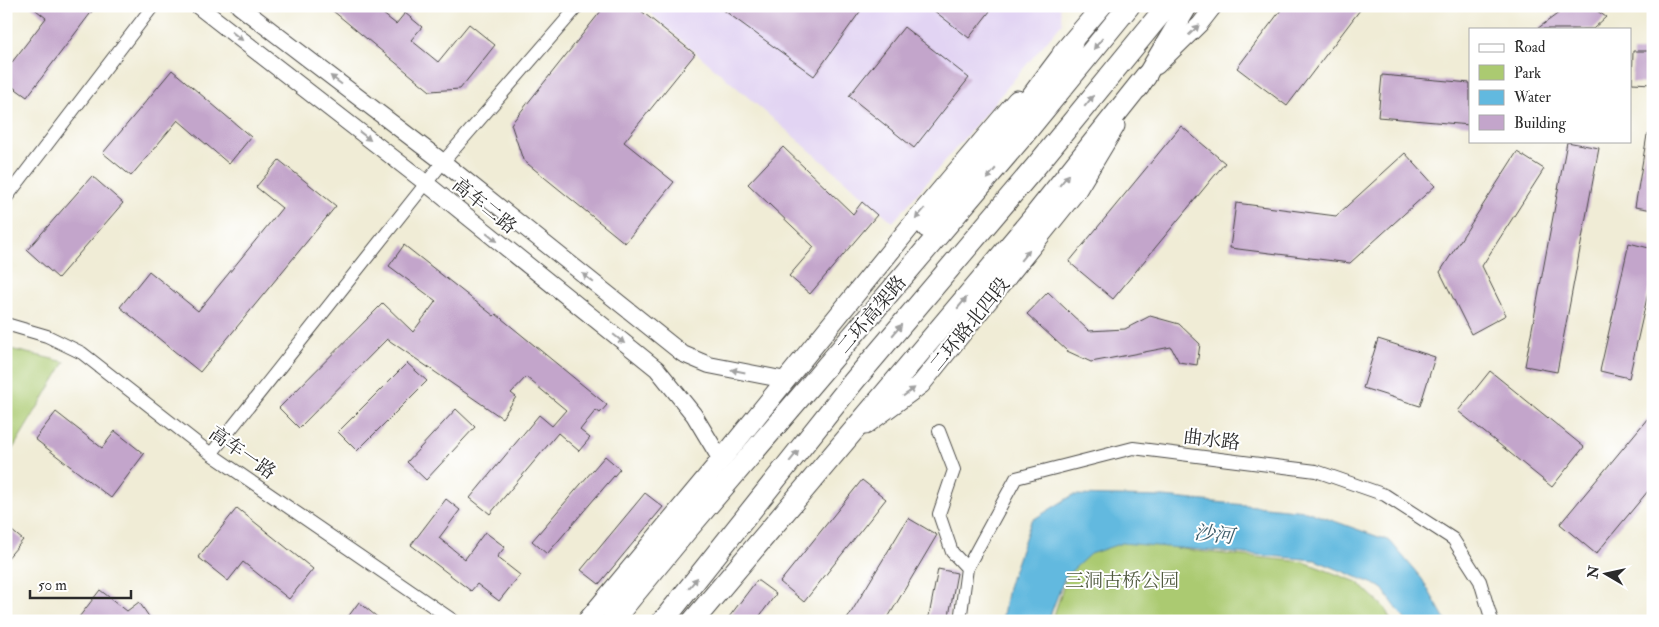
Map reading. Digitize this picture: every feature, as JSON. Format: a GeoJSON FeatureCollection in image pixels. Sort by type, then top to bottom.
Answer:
{"type":"FeatureCollection","features":[{"type":"Feature","properties":{"kind":"highway","name":"二环高架路"},"geometry":{"type":"LineString","coordinates":[[612,621],[686,531],[1022,137],[1129,6]]}},
{"type":"Feature","properties":{"kind":"highway","name":"二环高架路"},"geometry":{"type":"LineString","coordinates":[[663,621],[854,381],[1030,173],[1167,6]]}},
{"type":"Feature","properties":{"kind":"highway"},"geometry":{"type":"LineString","coordinates":[[601,621],[912,245],[1020,112],[1072,43]]}},
{"type":"Feature","properties":{"kind":"highway"},"geometry":{"type":"LineString","coordinates":[[693,621],[1033,218],[1146,76]]}},
{"type":"Feature","properties":{"kind":"main road"},"geometry":{"type":"LineString","coordinates":[[586,621],[721,460],[918,216],[1011,107],[1072,43],[1102,6]]}},
{"type":"Feature","properties":{"kind":"main road"},"geometry":{"type":"LineString","coordinates":[[1146,76],[1188,6]]}},
{"type":"Feature","properties":{"kind":"main road","name":"二环路北四段"},"geometry":{"type":"LineString","coordinates":[[700,621],[858,430],[921,384],[1076,191],[1146,76]]}},
{"type":"Feature","properties":{"kind":"street"},"geometry":{"type":"LineString","coordinates":[[6,198],[153,6]]}},
{"type":"Feature","properties":{"kind":"street","name":"高车二路"},"geometry":{"type":"LineString","coordinates":[[198,6],[427,184],[657,369],[694,415],[721,460]]}},
{"type":"Feature","properties":{"kind":"street","name":"高车二路"},"geometry":{"type":"LineString","coordinates":[[239,6],[443,162],[683,354],[709,365],[786,380]]}},
{"type":"Feature","properties":{"kind":"street"},"geometry":{"type":"LineString","coordinates":[[211,454],[443,162],[578,6]]}},
{"type":"Feature","properties":{"kind":"street","name":"二环路北四段"},"geometry":{"type":"LineString","coordinates":[[1146,76],[1200,24],[1214,6]]}},
{"type":"Feature","properties":{"kind":"street","name":"高车一路"},"geometry":{"type":"LineString","coordinates":[[6,324],[47,336],[82,354],[211,454],[454,621]]}},
{"type":"Feature","properties":{"kind":"street"},"geometry":{"type":"LineString","coordinates":[[939,432],[954,470],[939,514],[952,552],[967,568]]}},
{"type":"Feature","properties":{"kind":"street","name":"曲水路"},"geometry":{"type":"LineString","coordinates":[[960,621],[967,568],[1016,478],[1133,448],[1316,471],[1385,494],[1453,539],[1480,581],[1492,621]]}},
{"type":"Feature","properties":{"kind":"shaded area"},"geometry":{"type":"Polygon","coordinates":[[[642,6],[1060,6],[1062,23],[893,222],[642,6]]]}},
{"type":"Feature","properties":{"kind":"green space"},"geometry":{"type":"Polygon","coordinates":[[[6,348],[65,362],[6,460],[6,348]]]}},
{"type":"Feature","properties":{"kind":"green space","name":"三洞古桥公园"},"geometry":{"type":"Polygon","coordinates":[[[1114,536],[1194,551],[1304,562],[1357,582],[1385,608],[1391,621],[1052,621],[1072,561],[1114,536]]]}},
{"type":"Feature","properties":{"kind":"water","name":"沙河"},"geometry":{"type":"Polygon","coordinates":[[[1073,495],[1164,497],[1306,511],[1390,541],[1422,579],[1446,621],[1406,621],[1381,587],[1315,560],[1122,543],[1090,554],[1065,577],[1051,613],[1050,621],[1002,621],[1008,587],[1031,521],[1073,495]]]}},
{"type":"Feature","properties":{"kind":"building"},"geometry":{"type":"Polygon","coordinates":[[[31,6],[96,6],[27,97],[6,82],[6,70],[46,18],[31,6]]]}},
{"type":"Feature","properties":{"kind":"building"},"geometry":{"type":"Polygon","coordinates":[[[327,6],[373,6],[396,24],[405,13],[422,27],[411,40],[438,62],[469,24],[495,45],[460,89],[430,91],[327,6]]]}},
{"type":"Feature","properties":{"kind":"building"},"geometry":{"type":"Polygon","coordinates":[[[605,6],[635,6],[695,54],[624,142],[674,182],[625,243],[523,160],[511,124],[605,6]]]}},
{"type":"Feature","properties":{"kind":"building"},"geometry":{"type":"Polygon","coordinates":[[[718,6],[864,6],[814,76],[718,6]]]}},
{"type":"Feature","properties":{"kind":"building"},"geometry":{"type":"Polygon","coordinates":[[[928,6],[994,6],[969,38],[928,6]]]}},
{"type":"Feature","properties":{"kind":"building"},"geometry":{"type":"Polygon","coordinates":[[[1284,6],[1363,6],[1287,106],[1237,68],[1284,6]]]}},
{"type":"Feature","properties":{"kind":"building"},"geometry":{"type":"Polygon","coordinates":[[[1568,6],[1590,6],[1606,17],[1594,28],[1538,28],[1568,6]]]}},
{"type":"Feature","properties":{"kind":"building"},"geometry":{"type":"Polygon","coordinates":[[[904,27],[969,78],[914,148],[849,96],[904,27]]]}},
{"type":"Feature","properties":{"kind":"building"},"geometry":{"type":"Polygon","coordinates":[[[1633,51],[1653,51],[1653,84],[1632,83],[1633,51]]]}},
{"type":"Feature","properties":{"kind":"building"},"geometry":{"type":"Polygon","coordinates":[[[172,70],[251,137],[229,164],[178,120],[131,176],[103,153],[172,70]]]}},
{"type":"Feature","properties":{"kind":"building"},"geometry":{"type":"Polygon","coordinates":[[[1382,75],[1469,83],[1469,125],[1378,117],[1382,75]]]}},
{"type":"Feature","properties":{"kind":"building"},"geometry":{"type":"Polygon","coordinates":[[[1181,126],[1225,163],[1113,299],[1069,262],[1181,126]]]}},
{"type":"Feature","properties":{"kind":"building"},"geometry":{"type":"Polygon","coordinates":[[[1647,135],[1653,135],[1653,210],[1635,207],[1647,135]]]}},
{"type":"Feature","properties":{"kind":"building"},"geometry":{"type":"Polygon","coordinates":[[[1567,142],[1599,148],[1557,372],[1525,366],[1567,142]]]}},
{"type":"Feature","properties":{"kind":"building"},"geometry":{"type":"Polygon","coordinates":[[[783,147],[853,214],[862,202],[877,215],[810,294],[789,276],[814,247],[748,184],[783,147]]]}},
{"type":"Feature","properties":{"kind":"building"},"geometry":{"type":"Polygon","coordinates":[[[1517,152],[1544,169],[1482,266],[1506,315],[1471,334],[1440,272],[1517,152]]]}},
{"type":"Feature","properties":{"kind":"building"},"geometry":{"type":"Polygon","coordinates":[[[1405,153],[1435,186],[1350,263],[1230,248],[1236,203],[1336,216],[1405,153]]]}},
{"type":"Feature","properties":{"kind":"building"},"geometry":{"type":"Polygon","coordinates":[[[279,160],[336,206],[200,372],[120,307],[149,271],[198,311],[282,208],[256,187],[279,160]]]}},
{"type":"Feature","properties":{"kind":"building"},"geometry":{"type":"Polygon","coordinates":[[[92,176],[123,203],[58,278],[27,250],[92,176]]]}},
{"type":"Feature","properties":{"kind":"building"},"geometry":{"type":"Polygon","coordinates":[[[1629,243],[1653,249],[1653,271],[1629,378],[1600,371],[1629,243]]]}},
{"type":"Feature","properties":{"kind":"building"},"geometry":{"type":"Polygon","coordinates":[[[404,245],[494,316],[496,314],[607,405],[600,413],[596,410],[580,430],[590,438],[579,451],[558,433],[490,514],[470,498],[539,415],[552,426],[566,410],[526,377],[511,393],[516,397],[502,418],[387,339],[299,428],[279,408],[383,303],[413,332],[436,301],[389,266],[404,245]]]}},
{"type":"Feature","properties":{"kind":"building"},"geometry":{"type":"Polygon","coordinates":[[[1048,292],[1089,331],[1125,329],[1150,316],[1179,324],[1200,344],[1197,365],[1179,362],[1171,347],[1091,362],[1067,351],[1027,314],[1048,292]]]}},
{"type":"Feature","properties":{"kind":"building"},"geometry":{"type":"Polygon","coordinates":[[[1378,339],[1435,357],[1420,406],[1363,388],[1378,339]]]}},
{"type":"Feature","properties":{"kind":"building"},"geometry":{"type":"Polygon","coordinates":[[[407,363],[427,381],[357,451],[338,432],[407,363]]]}},
{"type":"Feature","properties":{"kind":"building"},"geometry":{"type":"Polygon","coordinates":[[[1490,371],[1584,447],[1552,487],[1458,411],[1490,371]]]}},
{"type":"Feature","properties":{"kind":"building"},"geometry":{"type":"Polygon","coordinates":[[[456,409],[475,427],[426,480],[407,462],[456,409]]]}},
{"type":"Feature","properties":{"kind":"building"},"geometry":{"type":"Polygon","coordinates":[[[56,412],[102,448],[115,431],[144,454],[111,498],[35,439],[56,412]]]}},
{"type":"Feature","properties":{"kind":"building"},"geometry":{"type":"Polygon","coordinates":[[[1653,412],[1653,485],[1596,554],[1560,524],[1653,412]]]}},
{"type":"Feature","properties":{"kind":"building"},"geometry":{"type":"Polygon","coordinates":[[[605,456],[620,469],[547,554],[532,541],[605,456]]]}},
{"type":"Feature","properties":{"kind":"building"},"geometry":{"type":"Polygon","coordinates":[[[862,480],[886,499],[804,602],[780,582],[862,480]]]}},
{"type":"Feature","properties":{"kind":"building"},"geometry":{"type":"Polygon","coordinates":[[[645,493],[663,507],[599,584],[581,570],[645,493]]]}},
{"type":"Feature","properties":{"kind":"building"},"geometry":{"type":"Polygon","coordinates":[[[446,499],[460,510],[439,538],[465,559],[485,532],[505,547],[497,557],[520,575],[499,601],[477,584],[471,591],[411,545],[446,499]]]}},
{"type":"Feature","properties":{"kind":"building"},"geometry":{"type":"Polygon","coordinates":[[[237,508],[313,569],[289,599],[243,562],[228,581],[198,557],[237,508]]]}},
{"type":"Feature","properties":{"kind":"building"},"geometry":{"type":"Polygon","coordinates":[[[908,518],[937,535],[886,621],[846,621],[908,518]]]}},
{"type":"Feature","properties":{"kind":"building"},"geometry":{"type":"Polygon","coordinates":[[[6,526],[23,540],[6,560],[6,526]]]}},
{"type":"Feature","properties":{"kind":"building"},"geometry":{"type":"Polygon","coordinates":[[[938,569],[957,573],[948,621],[928,621],[938,569]]]}},
{"type":"Feature","properties":{"kind":"building"},"geometry":{"type":"Polygon","coordinates":[[[757,580],[776,594],[756,621],[726,621],[757,580]]]}},
{"type":"Feature","properties":{"kind":"building"},"geometry":{"type":"Polygon","coordinates":[[[100,590],[127,611],[139,602],[152,621],[76,621],[100,590]]]}},
{"type":"Feature","properties":{"kind":"building"},"geometry":{"type":"Polygon","coordinates":[[[359,602],[382,621],[345,621],[359,602]]]}}]}
